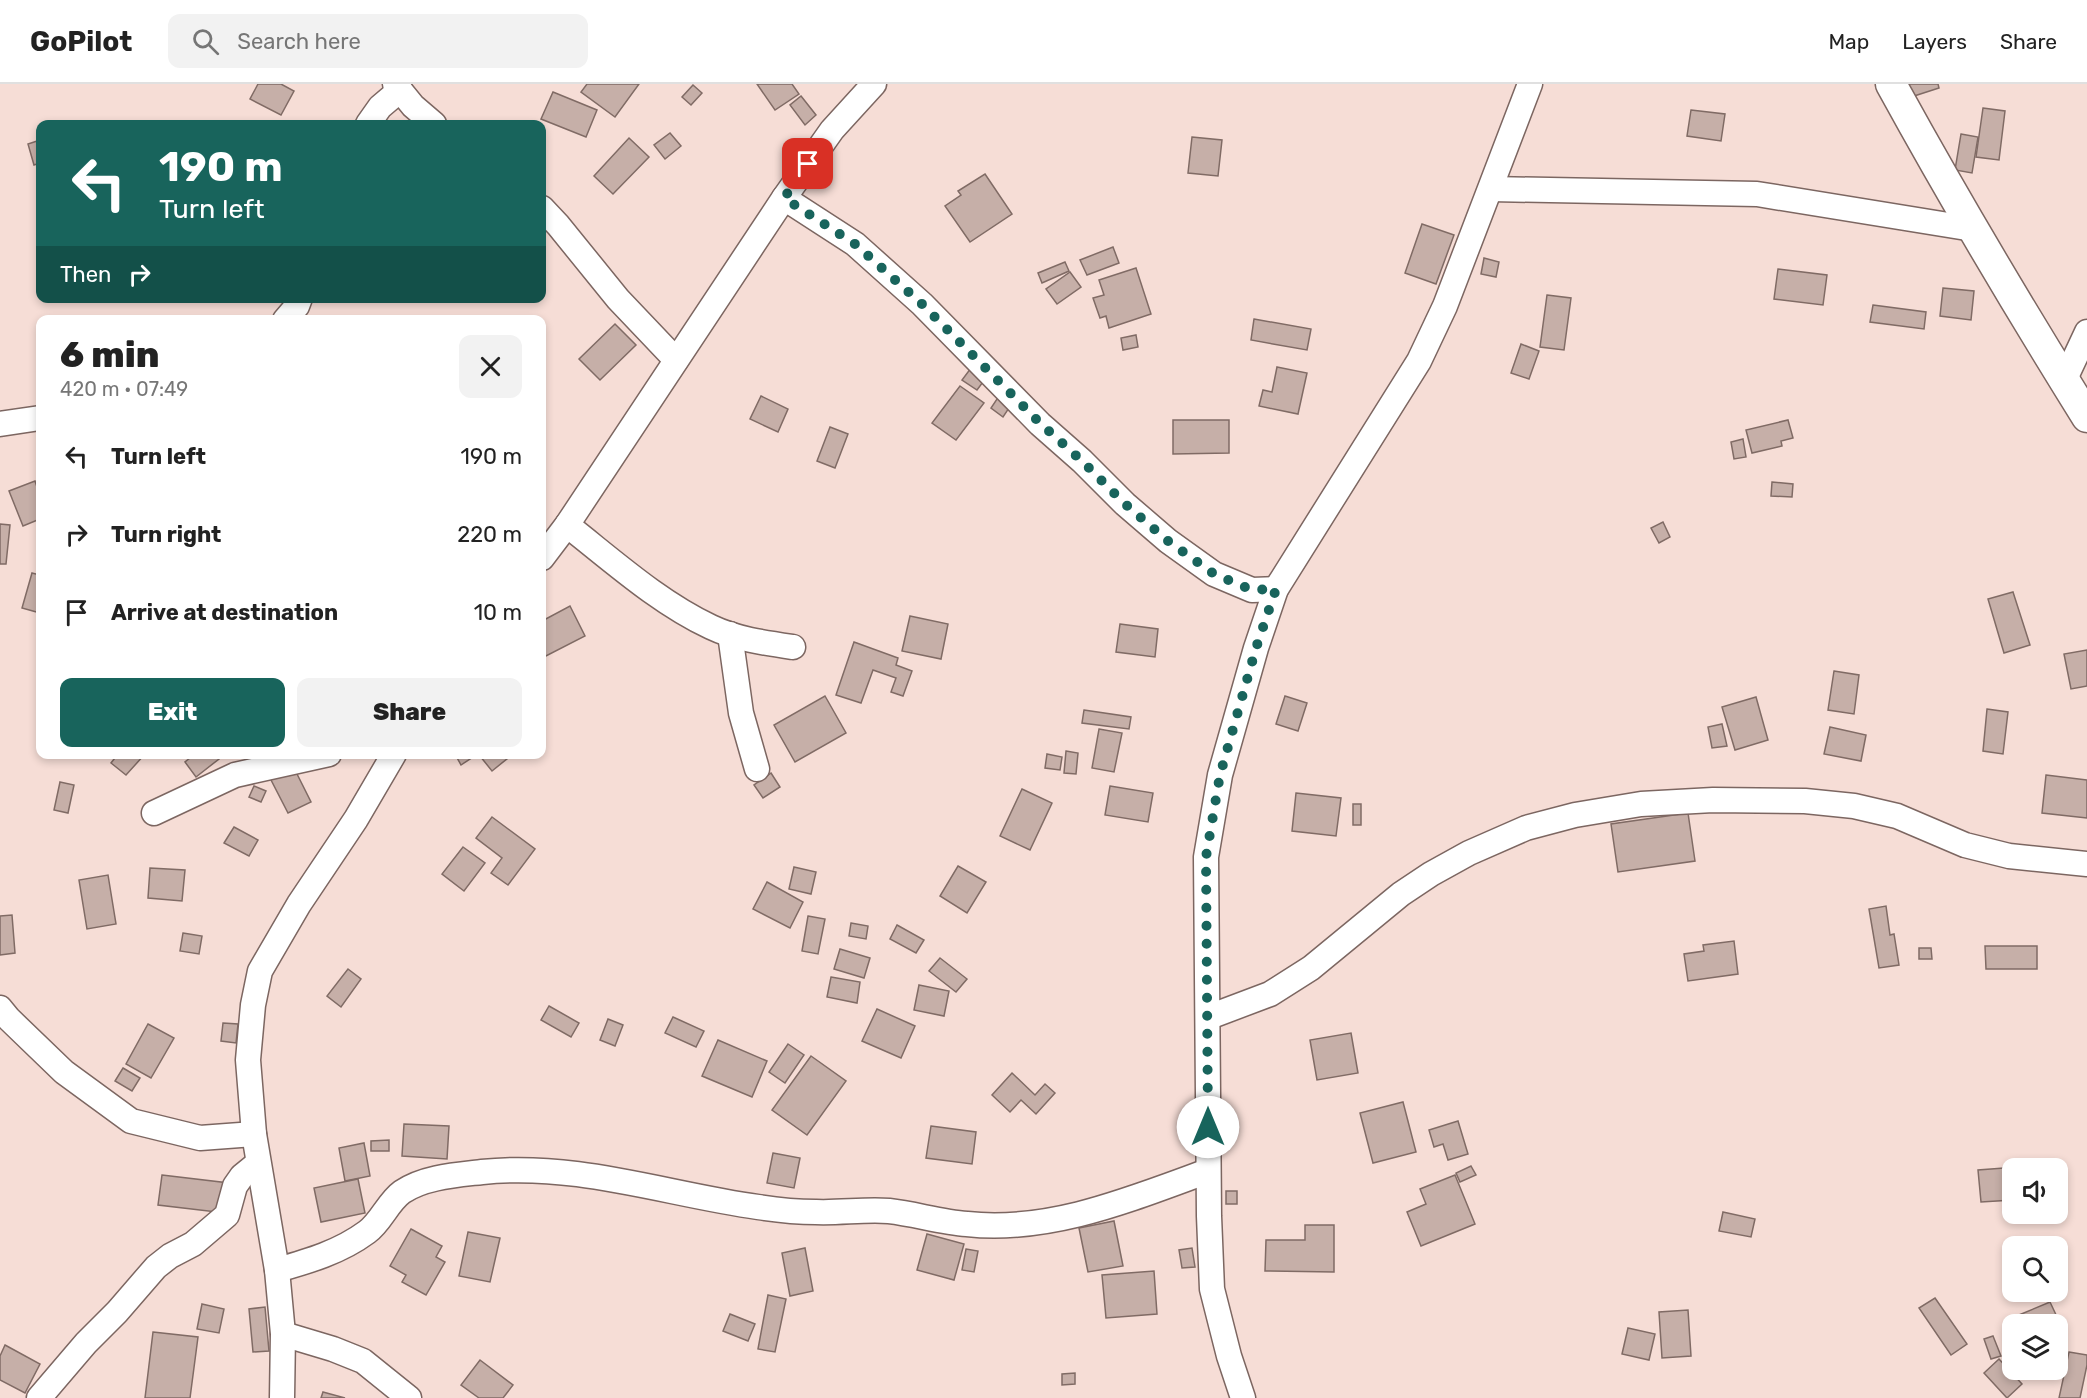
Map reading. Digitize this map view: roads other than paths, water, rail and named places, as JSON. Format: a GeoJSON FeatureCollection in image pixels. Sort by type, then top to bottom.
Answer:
{"type":"FeatureCollection","features":[{"type":"Feature","properties":{"kind":"main road"},"geometry":{"type":"LineString","coordinates":[[1891,84],[1973,229],[2087,417]]}},
{"type":"Feature","properties":{"kind":"street"},"geometry":{"type":"LineString","coordinates":[[546,553],[567,525],[784,198],[832,130],[874,84]]}},
{"type":"Feature","properties":{"kind":"street"},"geometry":{"type":"LineString","coordinates":[[1243,1398],[1229,1356],[1212,1288],[1208,1171],[1209,1017],[1206,954],[1206,857],[1220,775],[1247,679],[1276,589],[1419,361],[1445,306],[1530,84]]}},
{"type":"Feature","properties":{"kind":"street"},"geometry":{"type":"LineString","coordinates":[[371,120],[398,87],[413,106],[429,120]]}},
{"type":"Feature","properties":{"kind":"street"},"geometry":{"type":"LineString","coordinates":[[1491,189],[1757,194],[1973,229]]}},
{"type":"Feature","properties":{"kind":"street"},"geometry":{"type":"LineString","coordinates":[[784,198],[855,244],[922,304],[1041,424],[1125,504],[1168,541],[1214,574],[1252,590],[1276,589]]}},
{"type":"Feature","properties":{"kind":"street"},"geometry":{"type":"LineString","coordinates":[[546,212],[618,299],[676,360]]}},
{"type":"Feature","properties":{"kind":"street"},"geometry":{"type":"LineString","coordinates":[[289,315],[298,303]]}},
{"type":"Feature","properties":{"kind":"street"},"geometry":{"type":"LineString","coordinates":[[2064,381],[2087,332]]}},
{"type":"Feature","properties":{"kind":"street"},"geometry":{"type":"LineString","coordinates":[[0,424],[36,419]]}},
{"type":"Feature","properties":{"kind":"street"},"geometry":{"type":"LineString","coordinates":[[567,525],[672,605],[713,628],[752,641],[792,647]]}},
{"type":"Feature","properties":{"kind":"street"},"geometry":{"type":"LineString","coordinates":[[730,633],[741,713],[758,770]]}},
{"type":"Feature","properties":{"kind":"street"},"geometry":{"type":"LineString","coordinates":[[154,813],[235,775],[307,759]]}},
{"type":"Feature","properties":{"kind":"street"},"geometry":{"type":"LineString","coordinates":[[282,1398],[283,1334],[277,1270],[258,1163],[248,1060],[253,1005],[260,971],[299,904],[356,819],[391,759]]}},
{"type":"Feature","properties":{"kind":"street"},"geometry":{"type":"LineString","coordinates":[[1209,1017],[1270,994],[1311,968],[1401,894],[1469,853],[1526,828],[1575,815],[1641,804],[1713,800],[1806,801],[1854,806],[1897,816],[1965,845],[2009,856],[2087,864]]}},
{"type":"Feature","properties":{"kind":"street"},"geometry":{"type":"LineString","coordinates":[[0,1008],[64,1072],[131,1121],[200,1138],[254,1134]]}},
{"type":"Feature","properties":{"kind":"street"},"geometry":{"type":"LineString","coordinates":[[39,1398],[156,1267],[170,1256],[193,1244],[227,1215],[235,1186],[242,1176],[258,1163]]}},
{"type":"Feature","properties":{"kind":"street"},"geometry":{"type":"LineString","coordinates":[[277,1270],[323,1257],[368,1232],[401,1192],[426,1181],[485,1172],[546,1171],[630,1181],[758,1207],[816,1212],[889,1211],[967,1225],[1011,1225],[1042,1222],[1122,1202],[1208,1171]]}},
{"type":"Feature","properties":{"kind":"street"},"geometry":{"type":"LineString","coordinates":[[283,1334],[363,1361],[409,1398]]}}]}
